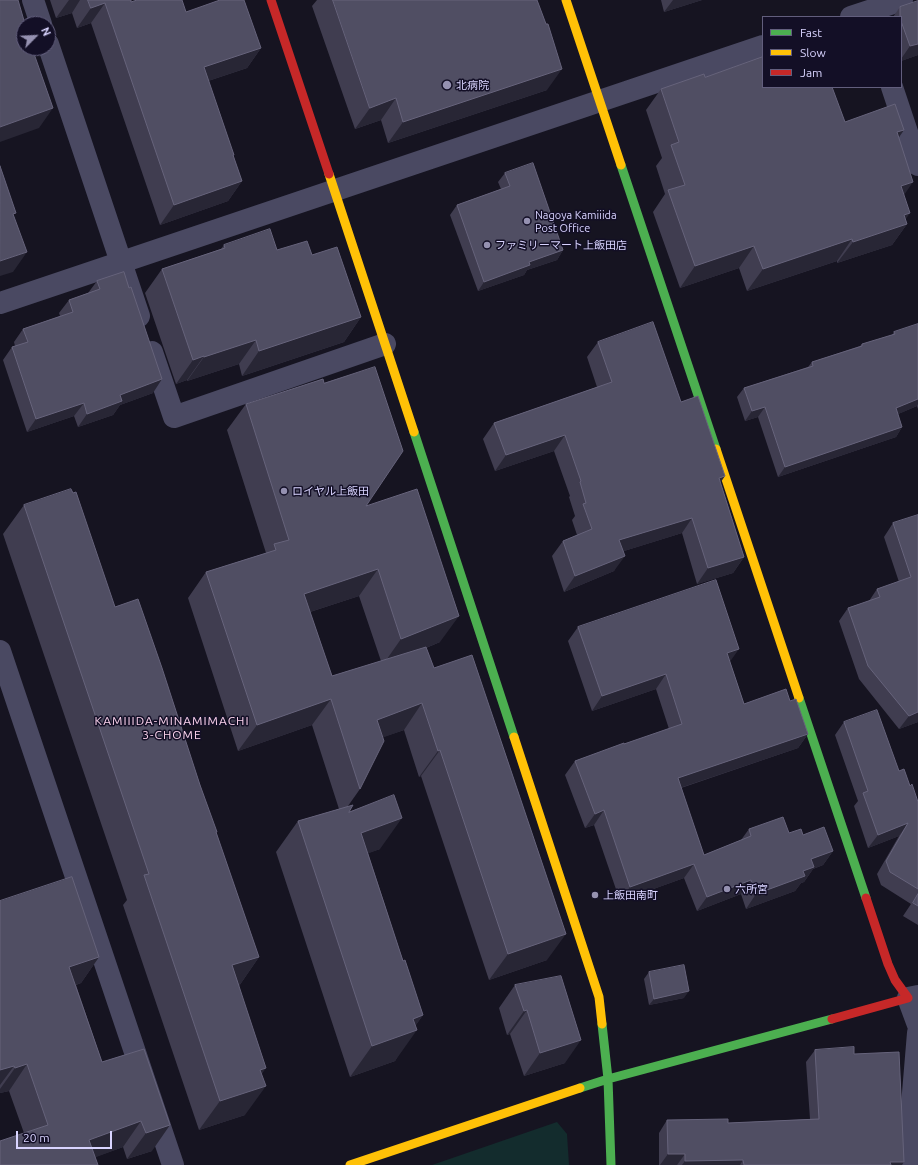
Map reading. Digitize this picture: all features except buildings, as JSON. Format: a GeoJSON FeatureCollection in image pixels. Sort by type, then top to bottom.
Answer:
{"type":"FeatureCollection","features":[{"type":"Feature","properties":{"kind":"street"},"geometry":{"type":"LineString","coordinates":[[33,0],[38,16]]}},
{"type":"Feature","properties":{"kind":"street"},"geometry":{"type":"LineString","coordinates":[[271,0],[599,997],[608,1079],[611,1165]]}},
{"type":"Feature","properties":{"kind":"street"},"geometry":{"type":"LineString","coordinates":[[566,0],[888,964],[895,980],[913,997],[918,1025]]}},
{"type":"Feature","properties":{"kind":"street"},"geometry":{"type":"LineString","coordinates":[[862,12],[902,0]]}},
{"type":"Feature","properties":{"kind":"street"},"geometry":{"type":"LineString","coordinates":[[0,303],[762,46]]}},
{"type":"Feature","properties":{"kind":"street"},"geometry":{"type":"LineString","coordinates":[[52,56],[174,417],[385,344]]}},
{"type":"Feature","properties":{"kind":"street"},"geometry":{"type":"LineString","coordinates":[[892,88],[918,165]]}},
{"type":"Feature","properties":{"kind":"street"},"geometry":{"type":"LineString","coordinates":[[0,651],[173,1165]]}},
{"type":"Feature","properties":{"kind":"street"},"geometry":{"type":"LineString","coordinates":[[350,1165],[608,1079],[913,997]]}},
{"type":"Feature","properties":{"kind":"street"},"geometry":{"type":"LineString","coordinates":[[907,1165],[918,1033]]}},
{"type":"Feature","properties":{"kind":"green space"},"geometry":{"type":"Polygon","coordinates":[[[557,1122],[567,1134],[569,1165],[432,1165],[557,1122]]]}},
{"type":"Feature","properties":{"kind":"traffic: fast"},"geometry":{"type":"LineString","coordinates":[[621,165],[716,449]]}},
{"type":"Feature","properties":{"kind":"traffic: fast"},"geometry":{"type":"LineString","coordinates":[[414,432],[514,737]]}},
{"type":"Feature","properties":{"kind":"traffic: fast"},"geometry":{"type":"LineString","coordinates":[[799,698],[866,898]]}},
{"type":"Feature","properties":{"kind":"traffic: fast"},"geometry":{"type":"LineString","coordinates":[[580,1088],[608,1079],[832,1019]]}},
{"type":"Feature","properties":{"kind":"traffic: fast"},"geometry":{"type":"LineString","coordinates":[[602,1024],[608,1079],[611,1165]]}},
{"type":"Feature","properties":{"kind":"traffic: slow"},"geometry":{"type":"LineString","coordinates":[[566,0],[621,165]]}},
{"type":"Feature","properties":{"kind":"traffic: slow"},"geometry":{"type":"LineString","coordinates":[[329,174],[414,432]]}},
{"type":"Feature","properties":{"kind":"traffic: slow"},"geometry":{"type":"LineString","coordinates":[[716,449],[799,698]]}},
{"type":"Feature","properties":{"kind":"traffic: slow"},"geometry":{"type":"LineString","coordinates":[[514,737],[599,997],[602,1024]]}},
{"type":"Feature","properties":{"kind":"traffic: slow"},"geometry":{"type":"LineString","coordinates":[[350,1165],[580,1088]]}},
{"type":"Feature","properties":{"kind":"traffic: jam"},"geometry":{"type":"LineString","coordinates":[[271,0],[329,174]]}},
{"type":"Feature","properties":{"kind":"traffic: jam"},"geometry":{"type":"LineString","coordinates":[[832,1019],[908,998],[895,980],[888,964],[866,898]]}},
{"type":"Feature","properties":{"kind":"place","name":"北病院"},"geometry":{"type":"Point","coordinates":[447,85]}},
{"type":"Feature","properties":{"kind":"place","name":"Nagoya Kamiiida Post Office"},"geometry":{"type":"Point","coordinates":[527,221]}},
{"type":"Feature","properties":{"kind":"place","name":"ファミリーマート上飯田店"},"geometry":{"type":"Point","coordinates":[487,245]}},
{"type":"Feature","properties":{"kind":"place","name":"ロイヤル上飯田"},"geometry":{"type":"Point","coordinates":[284,491]}},
{"type":"Feature","properties":{"kind":"place","name":"六所宮"},"geometry":{"type":"Point","coordinates":[727,889]}},
{"type":"Feature","properties":{"kind":"place","name":"上飯田南町"},"geometry":{"type":"Point","coordinates":[595,895]}},
{"type":"Feature","properties":{"kind":"district","name":"KAMIIIDA-MINAMIMACHI 3-CHOME"},"geometry":{"type":"Point","coordinates":[172,728]}}]}
